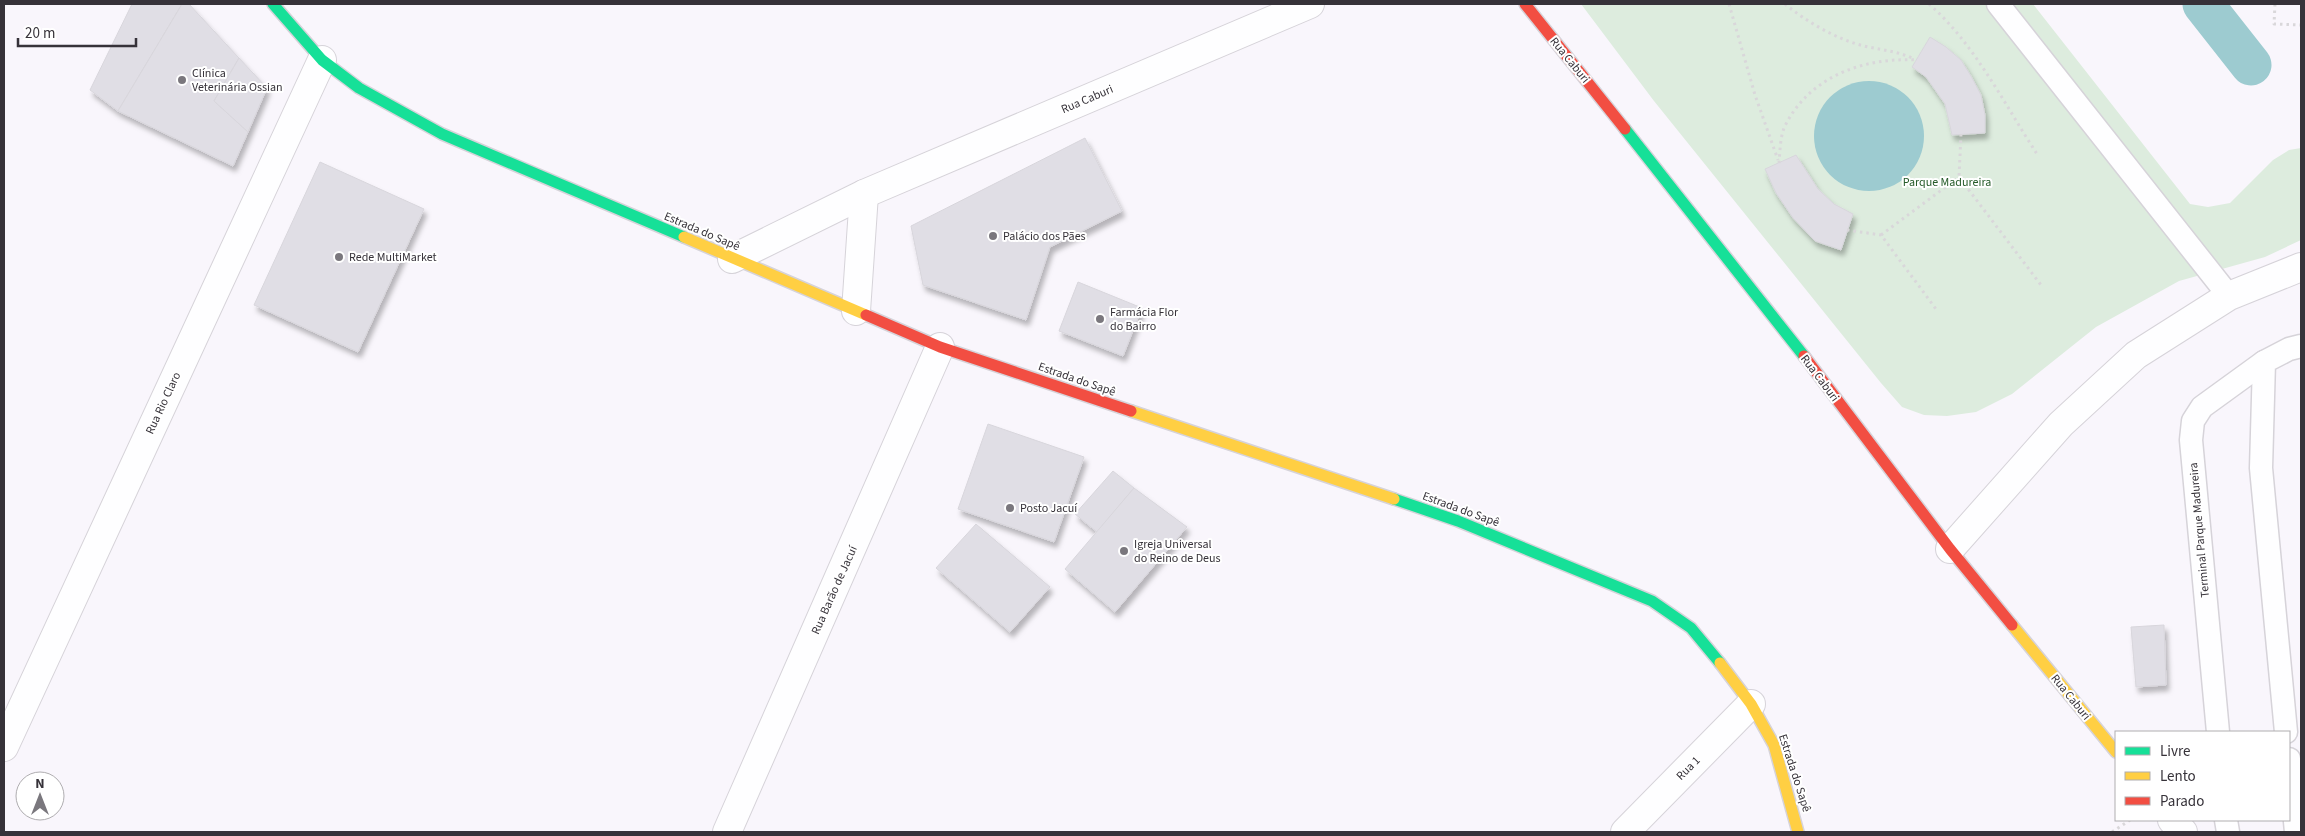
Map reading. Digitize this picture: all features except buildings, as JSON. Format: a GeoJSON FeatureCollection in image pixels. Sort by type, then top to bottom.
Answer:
{"type":"FeatureCollection","features":[{"type":"Feature","properties":{"kind":"street","name":"Estrada do Sapê"},"geometry":{"type":"LineString","coordinates":[[272,4],[322,60],[359,88],[442,134],[940,347],[1458,521],[1652,601],[1691,628],[1751,704],[1774,745],[1798,832]]}},
{"type":"Feature","properties":{"kind":"street","name":"Rua Caburi"},"geometry":{"type":"LineString","coordinates":[[732,259],[864,194],[1310,4]]}},
{"type":"Feature","properties":{"kind":"street","name":"Rua Caburi"},"geometry":{"type":"LineString","coordinates":[[1525,4],[1749,284],[1950,549],[2115,751]]}},
{"type":"Feature","properties":{"kind":"street","name":"Rua Rio Claro"},"geometry":{"type":"LineString","coordinates":[[4,747],[322,60]]}},
{"type":"Feature","properties":{"kind":"street"},"geometry":{"type":"LineString","coordinates":[[856,311],[864,194]]}},
{"type":"Feature","properties":{"kind":"street"},"geometry":{"type":"LineString","coordinates":[[1950,549],[2061,424],[2136,355],[2229,296],[2301,267]]}},
{"type":"Feature","properties":{"kind":"street","name":"Rua Barão de Jacuí"},"geometry":{"type":"LineString","coordinates":[[728,832],[940,347]]}},
{"type":"Feature","properties":{"kind":"street","name":"Rua 1"},"geometry":{"type":"LineString","coordinates":[[1624,832],[1751,704]]}},
{"type":"Feature","properties":{"kind":"street"},"geometry":{"type":"LineString","coordinates":[[2173,821],[2183,832]]}},
{"type":"Feature","properties":{"kind":"lane"},"geometry":{"type":"LineString","coordinates":[[1998,4],[2229,296]]}},
{"type":"Feature","properties":{"kind":"lane","name":"Terminal Parque Madureira"},"geometry":{"type":"LineString","coordinates":[[2218,731],[2191,440],[2193,421],[2202,407],[2264,362],[2289,349],[2301,346]]}},
{"type":"Feature","properties":{"kind":"lane"},"geometry":{"type":"LineString","coordinates":[[2264,362],[2260,468],[2286,731]]}},
{"type":"Feature","properties":{"kind":"lane"},"geometry":{"type":"LineString","coordinates":[[2290,769],[2296,832]]}},
{"type":"Feature","properties":{"kind":"path"},"geometry":{"type":"LineString","coordinates":[[1729,4],[1760,112],[1779,163],[1784,130],[1804,100],[1820,84],[1856,65],[1896,59],[1917,60],[1905,54],[1849,41],[1807,20],[1785,4]]}},
{"type":"Feature","properties":{"kind":"path"},"geometry":{"type":"LineString","coordinates":[[1929,4],[1965,44],[1987,74],[2038,154]]}},
{"type":"Feature","properties":{"kind":"path"},"geometry":{"type":"LineString","coordinates":[[2274,4],[2274,24],[2301,25]]}},
{"type":"Feature","properties":{"kind":"path"},"geometry":{"type":"LineString","coordinates":[[1961,134],[1959,177],[2041,285]]}},
{"type":"Feature","properties":{"kind":"path"},"geometry":{"type":"LineString","coordinates":[[1880,235],[1959,177]]}},
{"type":"Feature","properties":{"kind":"path"},"geometry":{"type":"LineString","coordinates":[[1848,230],[1880,235],[1936,309]]}},
{"type":"Feature","properties":{"kind":"path"},"geometry":{"type":"LineString","coordinates":[[2112,832],[2128,821]]}},
{"type":"Feature","properties":{"kind":"green space","name":"Parque Madureira"},"geometry":{"type":"Polygon","coordinates":[[[1581,4],[2033,4],[2190,204],[2208,207],[2230,203],[2273,160],[2289,150],[2301,148],[2301,240],[2265,257],[2179,281],[2096,327],[2012,394],[1976,412],[1947,416],[1924,415],[1902,407],[1881,383],[1654,101],[1581,4]]]}},
{"type":"Feature","properties":{"kind":"water"},"geometry":{"type":"Polygon","coordinates":[[[1869,81],[1890,85],[1908,97],[1920,115],[1924,136],[1920,157],[1908,175],[1890,187],[1869,191],[1848,187],[1830,175],[1818,157],[1814,136],[1818,115],[1830,97],[1848,85],[1869,81]]]}},
{"type":"Feature","properties":{"kind":"waterway"},"geometry":{"type":"LineString","coordinates":[[2203,4],[2251,65]]}},
{"type":"Feature","properties":{"kind":"traffic: fast"},"geometry":{"type":"LineString","coordinates":[[273,4],[322,60],[359,88],[442,134],[684,237]]}},
{"type":"Feature","properties":{"kind":"traffic: fast"},"geometry":{"type":"LineString","coordinates":[[1625,129],[1804,356]]}},
{"type":"Feature","properties":{"kind":"traffic: fast"},"geometry":{"type":"LineString","coordinates":[[1394,499],[1458,521],[1652,601],[1691,628],[1720,663]]}},
{"type":"Feature","properties":{"kind":"traffic: slow"},"geometry":{"type":"LineString","coordinates":[[684,237],[866,315]]}},
{"type":"Feature","properties":{"kind":"traffic: slow"},"geometry":{"type":"LineString","coordinates":[[1131,411],[1394,499]]}},
{"type":"Feature","properties":{"kind":"traffic: slow"},"geometry":{"type":"LineString","coordinates":[[2012,625],[2115,751]]}},
{"type":"Feature","properties":{"kind":"traffic: slow"},"geometry":{"type":"LineString","coordinates":[[1720,663],[1751,704],[1774,745],[1798,832]]}},
{"type":"Feature","properties":{"kind":"traffic: jam"},"geometry":{"type":"LineString","coordinates":[[1525,4],[1625,129]]}},
{"type":"Feature","properties":{"kind":"traffic: jam"},"geometry":{"type":"LineString","coordinates":[[866,315],[940,347],[1131,411]]}},
{"type":"Feature","properties":{"kind":"traffic: jam"},"geometry":{"type":"LineString","coordinates":[[1804,356],[1950,549],[2012,625]]}},
{"type":"Feature","properties":{"kind":"place","name":"Clínica Veterinária Ossian"},"geometry":{"type":"Point","coordinates":[182,80]}},
{"type":"Feature","properties":{"kind":"place","name":"Palácio dos Pães"},"geometry":{"type":"Point","coordinates":[993,236]}},
{"type":"Feature","properties":{"kind":"place","name":"Rede MultiMarket"},"geometry":{"type":"Point","coordinates":[339,257]}},
{"type":"Feature","properties":{"kind":"place","name":"Farmácia Flor do Bairro"},"geometry":{"type":"Point","coordinates":[1100,319]}},
{"type":"Feature","properties":{"kind":"place","name":"Posto Jacuí"},"geometry":{"type":"Point","coordinates":[1010,508]}},
{"type":"Feature","properties":{"kind":"place","name":"Igreja Universal do Reino de Deus"},"geometry":{"type":"Point","coordinates":[1124,551]}}]}
